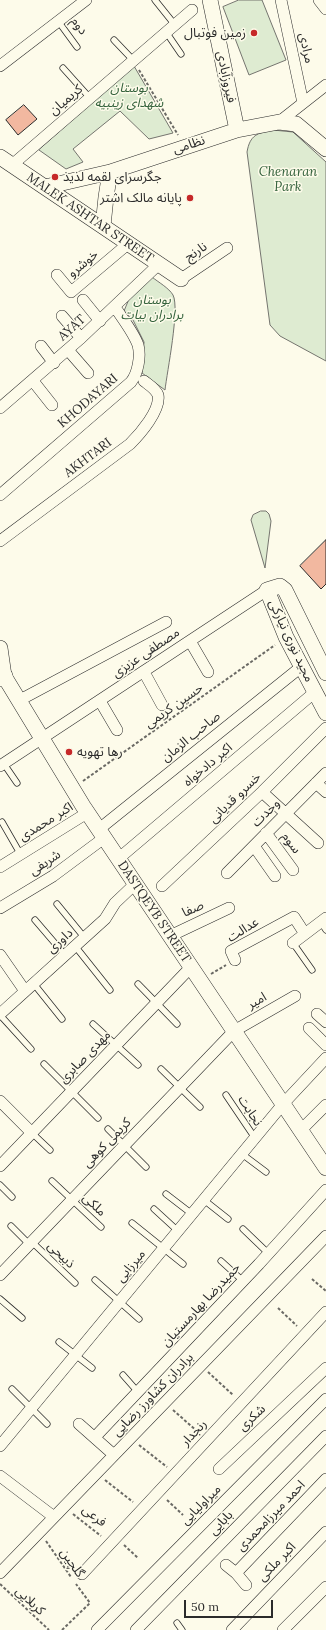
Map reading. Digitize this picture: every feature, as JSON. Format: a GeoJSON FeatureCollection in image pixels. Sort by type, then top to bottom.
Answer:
{"type":"FeatureCollection","features":[{"type":"Feature","properties":{"kind":"street"},"geometry":{"type":"LineString","coordinates":[[0,66],[86,0]]}},
{"type":"Feature","properties":{"kind":"street","name":"فیروزآبادی"},"geometry":{"type":"LineString","coordinates":[[210,0],[237,130]]}},
{"type":"Feature","properties":{"kind":"street","name":"مرادی"},"geometry":{"type":"LineString","coordinates":[[281,0],[303,103]]}},
{"type":"Feature","properties":{"kind":"street"},"geometry":{"type":"LineString","coordinates":[[319,0],[326,9]]}},
{"type":"Feature","properties":{"kind":"street","name":"کریمیان"},"geometry":{"type":"LineString","coordinates":[[6,161],[90,98],[192,10]]}},
{"type":"Feature","properties":{"kind":"street"},"geometry":{"type":"LineString","coordinates":[[279,122],[326,85]]}},
{"type":"Feature","properties":{"kind":"street","name":"نظامی"},"geometry":{"type":"LineString","coordinates":[[45,187],[110,172],[237,130],[279,122],[296,124],[326,148]]}},
{"type":"Feature","properties":{"kind":"street","name":"MALEK ASHTAR STREET"},"geometry":{"type":"LineString","coordinates":[[6,161],[181,279]]}},
{"type":"Feature","properties":{"kind":"street"},"geometry":{"type":"LineString","coordinates":[[103,226],[110,172]]}},
{"type":"Feature","properties":{"kind":"street","name":"خوشرو"},"geometry":{"type":"LineString","coordinates":[[57,275],[71,292],[129,243]]}},
{"type":"Feature","properties":{"kind":"street","name":"نارنج"},"geometry":{"type":"LineString","coordinates":[[181,279],[227,248]]}},
{"type":"Feature","properties":{"kind":"street","name":"AYAT"},"geometry":{"type":"LineString","coordinates":[[0,408],[68,350],[159,264]]}},
{"type":"Feature","properties":{"kind":"street"},"geometry":{"type":"LineString","coordinates":[[83,300],[100,321]]}},
{"type":"Feature","properties":{"kind":"street","name":"KHODAYARI"},"geometry":{"type":"LineString","coordinates":[[0,495],[132,382],[136,376],[138,346],[115,307]]}},
{"type":"Feature","properties":{"kind":"street"},"geometry":{"type":"LineString","coordinates":[[62,316],[81,338]]}},
{"type":"Feature","properties":{"kind":"street"},"geometry":{"type":"LineString","coordinates":[[41,346],[54,362]]}},
{"type":"Feature","properties":{"kind":"street"},"geometry":{"type":"LineString","coordinates":[[68,350],[88,373]]}},
{"type":"Feature","properties":{"kind":"street"},"geometry":{"type":"LineString","coordinates":[[33,381],[52,405]]}},
{"type":"Feature","properties":{"kind":"street","name":"AKHTARI"},"geometry":{"type":"LineString","coordinates":[[0,541],[130,444],[140,434],[151,418],[158,395],[155,390],[144,381]]}},
{"type":"Feature","properties":{"kind":"street","name":"مجید نوری نیارکی"},"geometry":{"type":"LineString","coordinates":[[326,672],[285,590],[280,586],[267,590],[286,637],[326,713]]}},
{"type":"Feature","properties":{"kind":"street","name":"مصطفی عزیزی"},"geometry":{"type":"LineString","coordinates":[[2,765],[267,590]]}},
{"type":"Feature","properties":{"kind":"street"},"geometry":{"type":"LineString","coordinates":[[18,700],[166,622]]}},
{"type":"Feature","properties":{"kind":"street"},"geometry":{"type":"LineString","coordinates":[[190,641],[208,672]]}},
{"type":"Feature","properties":{"kind":"street","name":"DASTQEYB STREET"},"geometry":{"type":"LineString","coordinates":[[0,648],[2,677],[18,700],[87,813],[326,1168]]}},
{"type":"Feature","properties":{"kind":"street","name":"صاحب الزمان"},"geometry":{"type":"LineString","coordinates":[[101,834],[301,667]]}},
{"type":"Feature","properties":{"kind":"street"},"geometry":{"type":"LineString","coordinates":[[144,672],[162,705]]}},
{"type":"Feature","properties":{"kind":"street","name":"اکبر دادخواه"},"geometry":{"type":"LineString","coordinates":[[118,859],[315,692]]}},
{"type":"Feature","properties":{"kind":"street"},"geometry":{"type":"LineString","coordinates":[[100,701],[117,730]]}},
{"type":"Feature","properties":{"kind":"street","name":"خسرو قدیانی"},"geometry":{"type":"LineString","coordinates":[[162,886],[262,792],[326,728]]}},
{"type":"Feature","properties":{"kind":"street","name":"وحدت"},"geometry":{"type":"LineString","coordinates":[[226,873],[326,773]]}},
{"type":"Feature","properties":{"kind":"street"},"geometry":{"type":"LineString","coordinates":[[316,783],[326,792]]}},
{"type":"Feature","properties":{"kind":"street"},"geometry":{"type":"LineString","coordinates":[[262,792],[318,843]]}},
{"type":"Feature","properties":{"kind":"street","name":"اکبر محمدی"},"geometry":{"type":"LineString","coordinates":[[0,867],[87,813]]}},
{"type":"Feature","properties":{"kind":"street","name":"شریفی"},"geometry":{"type":"LineString","coordinates":[[0,908],[53,876],[101,834]]}},
{"type":"Feature","properties":{"kind":"street","name":"سوم"},"geometry":{"type":"LineString","coordinates":[[266,834],[293,870]]}},
{"type":"Feature","properties":{"kind":"street"},"geometry":{"type":"LineString","coordinates":[[254,846],[275,876]]}},
{"type":"Feature","properties":{"kind":"street","name":"داوری"},"geometry":{"type":"LineString","coordinates":[[0,1015],[105,919],[115,903],[135,884]]}},
{"type":"Feature","properties":{"kind":"street","name":"صفا"},"geometry":{"type":"LineString","coordinates":[[170,936],[229,908]]}},
{"type":"Feature","properties":{"kind":"street","name":"عدالت"},"geometry":{"type":"LineString","coordinates":[[236,960],[231,951],[294,916],[304,934]]}},
{"type":"Feature","properties":{"kind":"street"},"geometry":{"type":"LineString","coordinates":[[293,943],[304,934],[324,923]]}},
{"type":"Feature","properties":{"kind":"street"},"geometry":{"type":"LineString","coordinates":[[0,955],[30,988]]}},
{"type":"Feature","properties":{"kind":"street","name":"مهدی صابری"},"geometry":{"type":"LineString","coordinates":[[0,1166],[191,967]]}},
{"type":"Feature","properties":{"kind":"street","name":"امیر"},"geometry":{"type":"LineString","coordinates":[[234,1031],[295,996]]}},
{"type":"Feature","properties":{"kind":"street"},"geometry":{"type":"LineString","coordinates":[[317,1014],[326,1022]]}},
{"type":"Feature","properties":{"kind":"street"},"geometry":{"type":"LineString","coordinates":[[309,1028],[326,1045]]}},
{"type":"Feature","properties":{"kind":"street","name":"کریمی کوهی"},"geometry":{"type":"LineString","coordinates":[[2,1269],[31,1243],[234,1031]]}},
{"type":"Feature","properties":{"kind":"street","name":"میرزایی"},"geometry":{"type":"LineString","coordinates":[[0,1446],[283,1104],[326,1058]]}},
{"type":"Feature","properties":{"kind":"street"},"geometry":{"type":"LineString","coordinates":[[0,1101],[32,1133]]}},
{"type":"Feature","properties":{"kind":"street"},"geometry":{"type":"LineString","coordinates":[[300,1130],[326,1105]]}},
{"type":"Feature","properties":{"kind":"street","name":"حمیدرضا بهارمستیان"},"geometry":{"type":"LineString","coordinates":[[95,1437],[243,1281],[326,1190]]}},
{"type":"Feature","properties":{"kind":"street","name":"برادران کشاورز رضایی"},"geometry":{"type":"LineString","coordinates":[[0,1573],[326,1236]]}},
{"type":"Feature","properties":{"kind":"street","name":"رنجدار"},"geometry":{"type":"LineString","coordinates":[[82,1574],[326,1312]]}},
{"type":"Feature","properties":{"kind":"street","name":"شکری"},"geometry":{"type":"LineString","coordinates":[[219,1469],[326,1368]]}},
{"type":"Feature","properties":{"kind":"street","name":"میراولیایی"},"geometry":{"type":"LineString","coordinates":[[97,1630],[326,1399]]}},
{"type":"Feature","properties":{"kind":"street"},"geometry":{"type":"LineString","coordinates":[[79,1424],[114,1455]]}},
{"type":"Feature","properties":{"kind":"street","name":"بابایی"},"geometry":{"type":"LineString","coordinates":[[136,1630],[326,1436]]}},
{"type":"Feature","properties":{"kind":"street"},"geometry":{"type":"LineString","coordinates":[[0,1476],[54,1517]]}},
{"type":"Feature","properties":{"kind":"street","name":"احمد میرزامحمدی"},"geometry":{"type":"LineString","coordinates":[[236,1573],[326,1479]]}},
{"type":"Feature","properties":{"kind":"street","name":"اکبر ملکی"},"geometry":{"type":"LineString","coordinates":[[232,1630],[326,1532]]}},
{"type":"Feature","properties":{"kind":"street"},"geometry":{"type":"LineString","coordinates":[[226,1565],[236,1573],[246,1585]]}},
{"type":"Feature","properties":{"kind":"street"},"geometry":{"type":"LineString","coordinates":[[283,1630],[326,1586]]}},
{"type":"Feature","properties":{"kind":"lane"},"geometry":{"type":"LineString","coordinates":[[155,0],[175,24]]}},
{"type":"Feature","properties":{"kind":"lane","name":"دوم"},"geometry":{"type":"LineString","coordinates":[[58,22],[77,47]]}},
{"type":"Feature","properties":{"kind":"lane"},"geometry":{"type":"LineString","coordinates":[[166,32],[181,54]]}},
{"type":"Feature","properties":{"kind":"lane"},"geometry":{"type":"LineString","coordinates":[[114,40],[133,60]]}},
{"type":"Feature","properties":{"kind":"lane"},"geometry":{"type":"LineString","coordinates":[[62,68],[90,98]]}},
{"type":"Feature","properties":{"kind":"lane"},"geometry":{"type":"LineString","coordinates":[[2,765],[17,783]]}},
{"type":"Feature","properties":{"kind":"lane"},"geometry":{"type":"LineString","coordinates":[[2,822],[21,855]]}},
{"type":"Feature","properties":{"kind":"lane"},"geometry":{"type":"LineString","coordinates":[[57,904],[84,937]]}},
{"type":"Feature","properties":{"kind":"lane"},"geometry":{"type":"LineString","coordinates":[[35,920],[65,955]]}},
{"type":"Feature","properties":{"kind":"lane"},"geometry":{"type":"LineString","coordinates":[[293,943],[312,970]]}},
{"type":"Feature","properties":{"kind":"lane"},"geometry":{"type":"LineString","coordinates":[[75,946],[110,990]]}},
{"type":"Feature","properties":{"kind":"lane"},"geometry":{"type":"LineString","coordinates":[[138,984],[177,1024]]}},
{"type":"Feature","properties":{"kind":"lane"},"geometry":{"type":"LineString","coordinates":[[30,988],[62,1020]]}},
{"type":"Feature","properties":{"kind":"lane"},"geometry":{"type":"LineString","coordinates":[[0,1015],[31,1049]]}},
{"type":"Feature","properties":{"kind":"lane"},"geometry":{"type":"LineString","coordinates":[[93,1024],[138,1065]]}},
{"type":"Feature","properties":{"kind":"lane"},"geometry":{"type":"LineString","coordinates":[[44,1064],[98,1118]]}},
{"type":"Feature","properties":{"kind":"lane"},"geometry":{"type":"LineString","coordinates":[[161,1069],[200,1107]]}},
{"type":"Feature","properties":{"kind":"lane","name":"نجابت"},"geometry":{"type":"LineString","coordinates":[[226,1096],[255,1138]]}},
{"type":"Feature","properties":{"kind":"lane"},"geometry":{"type":"LineString","coordinates":[[108,1128],[146,1167]]}},
{"type":"Feature","properties":{"kind":"lane"},"geometry":{"type":"LineString","coordinates":[[32,1133],[50,1150]]}},
{"type":"Feature","properties":{"kind":"lane"},"geometry":{"type":"LineString","coordinates":[[242,1154],[266,1172]]}},
{"type":"Feature","properties":{"kind":"lane","name":"ملکی"},"geometry":{"type":"LineString","coordinates":[[52,1181],[101,1227]]}},
{"type":"Feature","properties":{"kind":"lane"},"geometry":{"type":"LineString","coordinates":[[0,1185],[12,1197]]}},
{"type":"Feature","properties":{"kind":"lane"},"geometry":{"type":"LineString","coordinates":[[166,1194],[192,1214]]}},
{"type":"Feature","properties":{"kind":"lane"},"geometry":{"type":"LineString","coordinates":[[204,1200],[228,1219]]}},
{"type":"Feature","properties":{"kind":"lane"},"geometry":{"type":"LineString","coordinates":[[154,1209],[178,1231]]}},
{"type":"Feature","properties":{"kind":"lane"},"geometry":{"type":"LineString","coordinates":[[132,1223],[183,1264]]}},
{"type":"Feature","properties":{"kind":"lane","name":"ذبیحی"},"geometry":{"type":"LineString","coordinates":[[11,1226],[75,1283]]}},
{"type":"Feature","properties":{"kind":"lane"},"geometry":{"type":"LineString","coordinates":[[243,1229],[268,1253]]}},
{"type":"Feature","properties":{"kind":"lane"},"geometry":{"type":"LineString","coordinates":[[221,1261],[243,1281]]}},
{"type":"Feature","properties":{"kind":"lane"},"geometry":{"type":"LineString","coordinates":[[95,1280],[139,1319]]}},
{"type":"Feature","properties":{"kind":"lane"},"geometry":{"type":"LineString","coordinates":[[0,1299],[22,1318]]}},
{"type":"Feature","properties":{"kind":"lane"},"geometry":{"type":"LineString","coordinates":[[59,1342],[92,1368]]}},
{"type":"Feature","properties":{"kind":"lane"},"geometry":{"type":"LineString","coordinates":[[123,1375],[138,1392]]}},
{"type":"Feature","properties":{"kind":"lane"},"geometry":{"type":"LineString","coordinates":[[12,1389],[47,1424]]}},
{"type":"Feature","properties":{"kind":"lane"},"geometry":{"type":"LineString","coordinates":[[176,1623],[182,1630]]}},
{"type":"Feature","properties":{"kind":"path"},"geometry":{"type":"LineString","coordinates":[[133,60],[185,146]]}},
{"type":"Feature","properties":{"kind":"path","name":"حسین کریمی"},"geometry":{"type":"LineString","coordinates":[[72,789],[286,637]]}},
{"type":"Feature","properties":{"kind":"path","name":"عدالت"},"geometry":{"type":"LineString","coordinates":[[200,980],[236,960]]}},
{"type":"Feature","properties":{"kind":"path"},"geometry":{"type":"LineString","coordinates":[[312,1279],[326,1291]]}},
{"type":"Feature","properties":{"kind":"path"},"geometry":{"type":"LineString","coordinates":[[278,1308],[305,1334]]}},
{"type":"Feature","properties":{"kind":"path"},"geometry":{"type":"LineString","coordinates":[[201,1365],[242,1402]]}},
{"type":"Feature","properties":{"kind":"path"},"geometry":{"type":"LineString","coordinates":[[164,1403],[206,1440]]}},
{"type":"Feature","properties":{"kind":"path"},"geometry":{"type":"LineString","coordinates":[[131,1438],[176,1473]]}},
{"type":"Feature","properties":{"kind":"path"},"geometry":{"type":"LineString","coordinates":[[96,1474],[142,1508]]}},
{"type":"Feature","properties":{"kind":"path"},"geometry":{"type":"LineString","coordinates":[[158,1492],[184,1515]]}},
{"type":"Feature","properties":{"kind":"path","name":"فرعی"},"geometry":{"type":"LineString","coordinates":[[64,1507],[138,1558]]}},
{"type":"Feature","properties":{"kind":"path","name":"گلچین"},"geometry":{"type":"LineString","coordinates":[[39,1532],[90,1603],[62,1630]]}},
{"type":"Feature","properties":{"kind":"path","name":"کربلایی"},"geometry":{"type":"LineString","coordinates":[[0,1584],[49,1630]]}},
{"type":"Feature","properties":{"kind":"green space","name":"زمین فوتبال"},"geometry":{"type":"Polygon","coordinates":[[[239,0],[262,0],[286,60],[249,75],[223,7],[239,0]]]}},
{"type":"Feature","properties":{"kind":"green space","name":"بوستان شهدای زینبیه"},"geometry":{"type":"Polygon","coordinates":[[[134,66],[173,133],[149,139],[120,111],[73,149],[83,162],[66,169],[39,150],[134,66]]]}},
{"type":"Feature","properties":{"kind":"green space","name":"Chenaran Park"},"geometry":{"type":"Polygon","coordinates":[[[273,130],[293,132],[326,162],[326,361],[280,336],[270,325],[247,152],[252,138],[263,132],[273,130]]]}},
{"type":"Feature","properties":{"kind":"green space","name":"بوستان برادران بیات"},"geometry":{"type":"Polygon","coordinates":[[[152,277],[171,292],[175,302],[174,326],[165,390],[142,373],[144,342],[133,320],[124,311],[129,299],[152,277]]]}},
{"type":"Feature","properties":{"kind":"green space"},"geometry":{"type":"Polygon","coordinates":[[[261,511],[266,511],[269,514],[271,521],[265,568],[251,520],[253,515],[261,511]]]}},
{"type":"Feature","properties":{"kind":"building"},"geometry":{"type":"Polygon","coordinates":[[[24,105],[37,119],[18,135],[6,120],[24,105]]]}},
{"type":"Feature","properties":{"kind":"building"},"geometry":{"type":"Polygon","coordinates":[[[326,540],[326,584],[321,589],[300,566],[326,540]]]}},
{"type":"Feature","properties":{"kind":"place","name":"زمین فوتبال"},"geometry":{"type":"Point","coordinates":[254,33]}},
{"type":"Feature","properties":{"kind":"place","name":"جگرسرای لقمه لذیذ"},"geometry":{"type":"Point","coordinates":[55,177]}},
{"type":"Feature","properties":{"kind":"place","name":"پایانه مالک اشتر"},"geometry":{"type":"Point","coordinates":[190,198]}},
{"type":"Feature","properties":{"kind":"place","name":"رها تهویه"},"geometry":{"type":"Point","coordinates":[69,752]}}]}
